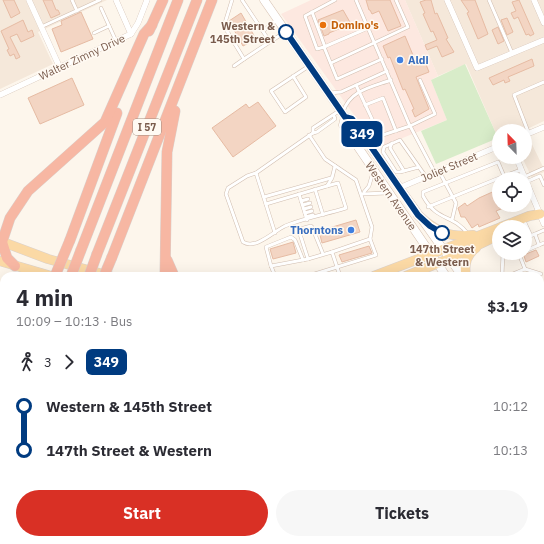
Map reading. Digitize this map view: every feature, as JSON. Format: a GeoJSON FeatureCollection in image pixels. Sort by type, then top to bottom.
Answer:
{"type":"FeatureCollection","features":[{"type":"Feature","properties":{"kind":"highway"},"geometry":{"type":"LineString","coordinates":[[57,272],[70,240],[112,123],[163,0]]}},
{"type":"Feature","properties":{"kind":"highway","name":"I 57"},"geometry":{"type":"LineString","coordinates":[[73,272],[178,0]]}},
{"type":"Feature","properties":{"kind":"highway","name":"I 57"},"geometry":{"type":"LineString","coordinates":[[90,272],[197,0]]}},
{"type":"Feature","properties":{"kind":"highway"},"geometry":{"type":"LineString","coordinates":[[106,272],[146,166],[179,88],[212,0]]}},
{"type":"Feature","properties":{"kind":"highway"},"geometry":{"type":"LineString","coordinates":[[14,266],[7,258],[2,239],[10,218],[28,191],[106,122],[144,34],[152,25]]}},
{"type":"Feature","properties":{"kind":"highway"},"geometry":{"type":"LineString","coordinates":[[165,272],[167,152],[171,125],[178,105],[179,88]]}},
{"type":"Feature","properties":{"kind":"highway"},"geometry":{"type":"LineString","coordinates":[[166,257],[172,272]]}},
{"type":"Feature","properties":{"kind":"main road","name":"Western Avenue"},"geometry":{"type":"LineString","coordinates":[[264,0],[328,93],[340,114],[343,124],[373,170],[444,272]]}},
{"type":"Feature","properties":{"kind":"main road","name":"Western Avenue"},"geometry":{"type":"LineString","coordinates":[[340,114],[352,119],[399,188],[451,258],[460,272]]}},
{"type":"Feature","properties":{"kind":"main road"},"geometry":{"type":"LineString","coordinates":[[531,220],[542,214]]}},
{"type":"Feature","properties":{"kind":"main road"},"geometry":{"type":"LineString","coordinates":[[518,220],[529,216],[542,214]]}},
{"type":"Feature","properties":{"kind":"main road"},"geometry":{"type":"LineString","coordinates":[[418,215],[437,231],[448,235],[487,237]]}},
{"type":"Feature","properties":{"kind":"main road"},"geometry":{"type":"LineString","coordinates":[[465,272],[464,267],[471,251],[492,233]]}},
{"type":"Feature","properties":{"kind":"main road"},"geometry":{"type":"LineString","coordinates":[[385,272],[432,254],[492,236]]}},
{"type":"Feature","properties":{"kind":"main road"},"geometry":{"type":"LineString","coordinates":[[416,272],[451,258],[487,237]]}},
{"type":"Feature","properties":{"kind":"main road"},"geometry":{"type":"LineString","coordinates":[[2,239],[48,259],[95,272]]}},
{"type":"Feature","properties":{"kind":"main road"},"geometry":{"type":"LineString","coordinates":[[0,261],[36,272]]}},
{"type":"Feature","properties":{"kind":"street"},"geometry":{"type":"LineString","coordinates":[[29,0],[60,68]]}},
{"type":"Feature","properties":{"kind":"street"},"geometry":{"type":"LineString","coordinates":[[116,0],[131,34]]}},
{"type":"Feature","properties":{"kind":"street","name":"Walter Zimny Drive"},"geometry":{"type":"LineString","coordinates":[[0,96],[131,34],[138,23],[146,0]]}},
{"type":"Feature","properties":{"kind":"street"},"geometry":{"type":"LineString","coordinates":[[447,0],[477,68],[544,40]]}},
{"type":"Feature","properties":{"kind":"street"},"geometry":{"type":"LineString","coordinates":[[534,0],[544,23]]}},
{"type":"Feature","properties":{"kind":"street"},"geometry":{"type":"LineString","coordinates":[[532,132],[544,127]]}},
{"type":"Feature","properties":{"kind":"street","name":"Joliet Street"},"geometry":{"type":"LineString","coordinates":[[399,188],[492,149]]}},
{"type":"Feature","properties":{"kind":"street"},"geometry":{"type":"LineString","coordinates":[[519,164],[521,170]]}},
{"type":"Feature","properties":{"kind":"street"},"geometry":{"type":"LineString","coordinates":[[532,193],[542,214],[544,224]]}},
{"type":"Feature","properties":{"kind":"lane"},"geometry":{"type":"LineString","coordinates":[[72,0],[77,11]]}},
{"type":"Feature","properties":{"kind":"lane"},"geometry":{"type":"LineString","coordinates":[[41,27],[100,0]]}},
{"type":"Feature","properties":{"kind":"lane"},"geometry":{"type":"LineString","coordinates":[[232,0],[224,26],[244,59]]}},
{"type":"Feature","properties":{"kind":"lane"},"geometry":{"type":"LineString","coordinates":[[242,0],[270,42]]}},
{"type":"Feature","properties":{"kind":"lane"},"geometry":{"type":"LineString","coordinates":[[335,0],[305,16],[317,49],[368,28]]}},
{"type":"Feature","properties":{"kind":"lane"},"geometry":{"type":"LineString","coordinates":[[356,0],[410,126],[456,203],[452,220]]}},
{"type":"Feature","properties":{"kind":"lane"},"geometry":{"type":"LineString","coordinates":[[331,63],[408,27],[396,0]]}},
{"type":"Feature","properties":{"kind":"lane"},"geometry":{"type":"LineString","coordinates":[[489,0],[512,53]]}},
{"type":"Feature","properties":{"kind":"lane"},"geometry":{"type":"LineString","coordinates":[[101,8],[116,41]]}},
{"type":"Feature","properties":{"kind":"lane"},"geometry":{"type":"LineString","coordinates":[[312,12],[337,79],[382,59]]}},
{"type":"Feature","properties":{"kind":"lane"},"geometry":{"type":"LineString","coordinates":[[263,31],[277,20]]}},
{"type":"Feature","properties":{"kind":"lane"},"geometry":{"type":"LineString","coordinates":[[94,33],[109,26]]}},
{"type":"Feature","properties":{"kind":"lane"},"geometry":{"type":"LineString","coordinates":[[234,66],[286,32]]}},
{"type":"Feature","properties":{"kind":"lane"},"geometry":{"type":"LineString","coordinates":[[293,76],[306,97],[285,112],[271,91],[293,76],[309,66]]}},
{"type":"Feature","properties":{"kind":"lane"},"geometry":{"type":"LineString","coordinates":[[328,93],[341,92],[387,71]]}},
{"type":"Feature","properties":{"kind":"lane"},"geometry":{"type":"LineString","coordinates":[[313,215],[285,226],[268,238],[246,244],[243,242],[233,219],[226,194],[228,188],[247,176],[256,173],[311,134],[317,132],[335,120],[358,91],[391,80]]}},
{"type":"Feature","properties":{"kind":"lane"},"geometry":{"type":"LineString","coordinates":[[356,85],[380,136],[410,126],[435,114],[420,80]]}},
{"type":"Feature","properties":{"kind":"lane"},"geometry":{"type":"LineString","coordinates":[[524,124],[514,95],[544,82]]}},
{"type":"Feature","properties":{"kind":"lane"},"geometry":{"type":"LineString","coordinates":[[365,106],[383,98],[396,131]]}},
{"type":"Feature","properties":{"kind":"lane"},"geometry":{"type":"LineString","coordinates":[[321,272],[347,262],[376,255],[370,239],[372,227],[363,193],[356,180],[325,159],[311,134],[313,128],[330,115],[340,114]]}},
{"type":"Feature","properties":{"kind":"lane"},"geometry":{"type":"LineString","coordinates":[[419,166],[396,172],[383,152],[384,147],[400,140],[419,166],[426,177]]}},
{"type":"Feature","properties":{"kind":"lane"},"geometry":{"type":"LineString","coordinates":[[392,143],[390,148],[404,171]]}},
{"type":"Feature","properties":{"kind":"lane"},"geometry":{"type":"LineString","coordinates":[[469,236],[463,227],[452,220],[441,217],[428,206],[423,196],[423,192],[498,162],[502,172]]}},
{"type":"Feature","properties":{"kind":"lane"},"geometry":{"type":"LineString","coordinates":[[326,186],[332,178],[335,166]]}},
{"type":"Feature","properties":{"kind":"lane"},"geometry":{"type":"LineString","coordinates":[[532,175],[544,168]]}},
{"type":"Feature","properties":{"kind":"lane"},"geometry":{"type":"LineString","coordinates":[[363,193],[371,182],[373,170]]}},
{"type":"Feature","properties":{"kind":"lane"},"geometry":{"type":"LineString","coordinates":[[515,172],[521,170]]}},
{"type":"Feature","properties":{"kind":"lane"},"geometry":{"type":"LineString","coordinates":[[256,173],[275,232]]}},
{"type":"Feature","properties":{"kind":"lane"},"geometry":{"type":"LineString","coordinates":[[532,178],[540,176],[544,184]]}},
{"type":"Feature","properties":{"kind":"lane"},"geometry":{"type":"LineString","coordinates":[[264,197],[332,178]]}},
{"type":"Feature","properties":{"kind":"lane"},"geometry":{"type":"LineString","coordinates":[[428,206],[492,181]]}},
{"type":"Feature","properties":{"kind":"lane"},"geometry":{"type":"LineString","coordinates":[[266,204],[338,183],[346,208],[321,213],[306,218]]}},
{"type":"Feature","properties":{"kind":"lane"},"geometry":{"type":"LineString","coordinates":[[315,189],[321,213]]}},
{"type":"Feature","properties":{"kind":"lane"},"geometry":{"type":"LineString","coordinates":[[363,193],[389,193]]}},
{"type":"Feature","properties":{"kind":"lane"},"geometry":{"type":"LineString","coordinates":[[299,194],[306,218]]}},
{"type":"Feature","properties":{"kind":"lane"},"geometry":{"type":"LineString","coordinates":[[301,201],[308,199]]}},
{"type":"Feature","properties":{"kind":"lane"},"geometry":{"type":"LineString","coordinates":[[304,209],[311,207],[304,209]]}},
{"type":"Feature","properties":{"kind":"lane"},"geometry":{"type":"LineString","coordinates":[[308,259],[299,231],[300,229],[312,227],[322,254]]}},
{"type":"Feature","properties":{"kind":"lane"},"geometry":{"type":"LineString","coordinates":[[532,236],[544,230]]}},
{"type":"Feature","properties":{"kind":"lane"},"geometry":{"type":"LineString","coordinates":[[535,234],[539,245]]}},
{"type":"Feature","properties":{"kind":"lane"},"geometry":{"type":"LineString","coordinates":[[273,272],[266,247],[291,237],[295,240],[303,260]]}},
{"type":"Feature","properties":{"kind":"lane"},"geometry":{"type":"LineString","coordinates":[[271,266],[308,259],[343,249],[370,239]]}},
{"type":"Feature","properties":{"kind":"lane"},"geometry":{"type":"LineString","coordinates":[[363,242],[364,247]]}},
{"type":"Feature","properties":{"kind":"lane"},"geometry":{"type":"LineString","coordinates":[[532,247],[544,243]]}},
{"type":"Feature","properties":{"kind":"lane"},"geometry":{"type":"LineString","coordinates":[[356,244],[358,249]]}},
{"type":"Feature","properties":{"kind":"lane"},"geometry":{"type":"LineString","coordinates":[[350,246],[352,251]]}},
{"type":"Feature","properties":{"kind":"lane"},"geometry":{"type":"LineString","coordinates":[[343,249],[344,253]]}},
{"type":"Feature","properties":{"kind":"lane"},"geometry":{"type":"LineString","coordinates":[[332,252],[338,272]]}},
{"type":"Feature","properties":{"kind":"lane"},"geometry":{"type":"LineString","coordinates":[[502,272],[503,260]]}},
{"type":"Feature","properties":{"kind":"lane"},"geometry":{"type":"LineString","coordinates":[[522,260],[525,269]]}},
{"type":"Feature","properties":{"kind":"lane"},"geometry":{"type":"LineString","coordinates":[[518,272],[525,269],[535,272]]}},
{"type":"Feature","properties":{"kind":"shaded area"},"geometry":{"type":"Polygon","coordinates":[[[0,0],[107,0],[38,32],[53,64],[0,89],[0,0]]]}},
{"type":"Feature","properties":{"kind":"shaded area"},"geometry":{"type":"Polygon","coordinates":[[[311,0],[405,0],[438,76],[431,80],[447,120],[378,148],[281,14],[311,0]]]}},
{"type":"Feature","properties":{"kind":"shaded area"},"geometry":{"type":"Polygon","coordinates":[[[405,0],[544,0],[544,121],[532,127],[532,124],[492,124],[466,64],[438,76],[405,0]]]}},
{"type":"Feature","properties":{"kind":"shaded area"},"geometry":{"type":"Polygon","coordinates":[[[532,144],[544,172],[532,178],[532,172],[529,172],[525,164],[532,164],[532,144]]]}},
{"type":"Feature","properties":{"kind":"green space"},"geometry":{"type":"Polygon","coordinates":[[[465,64],[492,125],[492,141],[436,164],[421,131],[447,120],[431,80],[465,64]]]}},
{"type":"Feature","properties":{"kind":"building"},"geometry":{"type":"Polygon","coordinates":[[[3,0],[14,0],[20,13],[11,18],[3,0]]]}},
{"type":"Feature","properties":{"kind":"building"},"geometry":{"type":"Polygon","coordinates":[[[43,0],[52,0],[56,10],[58,10],[60,14],[51,18],[43,0]]]}},
{"type":"Feature","properties":{"kind":"building"},"geometry":{"type":"Polygon","coordinates":[[[366,0],[390,0],[401,26],[388,31],[379,11],[372,14],[366,0]]]}},
{"type":"Feature","properties":{"kind":"building"},"geometry":{"type":"Polygon","coordinates":[[[431,0],[435,14],[437,13],[448,38],[446,39],[454,52],[442,57],[437,46],[427,50],[425,45],[437,40],[433,31],[431,32],[423,14],[425,13],[420,2],[431,0]]]}},
{"type":"Feature","properties":{"kind":"building"},"geometry":{"type":"Polygon","coordinates":[[[461,0],[475,0],[488,34],[478,39],[467,13],[469,12],[461,0]]]}},
{"type":"Feature","properties":{"kind":"building"},"geometry":{"type":"Polygon","coordinates":[[[519,0],[534,34],[530,36],[529,34],[526,35],[518,17],[514,19],[511,13],[516,11],[512,2],[519,0]]]}},
{"type":"Feature","properties":{"kind":"building"},"geometry":{"type":"Polygon","coordinates":[[[343,10],[351,24],[324,36],[318,20],[343,10]]]}},
{"type":"Feature","properties":{"kind":"building"},"geometry":{"type":"Polygon","coordinates":[[[81,12],[93,39],[61,52],[52,29],[62,25],[61,21],[81,12]]]}},
{"type":"Feature","properties":{"kind":"building"},"geometry":{"type":"Polygon","coordinates":[[[241,13],[256,39],[243,46],[229,21],[241,13]]]}},
{"type":"Feature","properties":{"kind":"building"},"geometry":{"type":"Polygon","coordinates":[[[507,18],[513,32],[507,35],[501,20],[507,18]]]}},
{"type":"Feature","properties":{"kind":"building"},"geometry":{"type":"Polygon","coordinates":[[[23,20],[28,32],[32,30],[34,36],[21,42],[17,34],[10,37],[20,57],[16,59],[14,54],[10,56],[7,50],[9,49],[1,31],[23,20]]]}},
{"type":"Feature","properties":{"kind":"building"},"geometry":{"type":"Polygon","coordinates":[[[498,27],[504,41],[498,44],[492,30],[498,27]]]}},
{"type":"Feature","properties":{"kind":"building"},"geometry":{"type":"Polygon","coordinates":[[[405,36],[415,60],[423,57],[429,72],[416,77],[429,109],[415,117],[412,110],[414,109],[405,89],[403,90],[390,57],[388,58],[383,46],[405,36]]]}},
{"type":"Feature","properties":{"kind":"building"},"geometry":{"type":"Polygon","coordinates":[[[532,59],[534,66],[508,77],[510,81],[505,83],[504,80],[493,85],[489,78],[532,59]]]}},
{"type":"Feature","properties":{"kind":"building"},"geometry":{"type":"Polygon","coordinates":[[[72,78],[84,105],[40,124],[28,98],[72,78]]]}},
{"type":"Feature","properties":{"kind":"building"},"geometry":{"type":"Polygon","coordinates":[[[258,102],[276,126],[233,157],[212,128],[246,104],[249,108],[258,102]]]}},
{"type":"Feature","properties":{"kind":"building"},"geometry":{"type":"Polygon","coordinates":[[[492,192],[492,212],[497,212],[500,218],[492,220],[492,221],[479,227],[478,224],[472,228],[465,217],[461,217],[458,208],[465,203],[467,206],[492,192]]]}},
{"type":"Feature","properties":{"kind":"building"},"geometry":{"type":"Polygon","coordinates":[[[356,220],[360,232],[322,243],[319,231],[356,220]]]}},
{"type":"Feature","properties":{"kind":"building"},"geometry":{"type":"Polygon","coordinates":[[[293,242],[296,253],[273,259],[270,249],[293,242]]]}},
{"type":"Feature","properties":{"kind":"building","name":"Thorntons"},"geometry":{"type":"Polygon","coordinates":[[[369,246],[372,253],[342,262],[339,255],[369,246]]]}},
{"type":"Feature","properties":{"kind":"building"},"geometry":{"type":"Polygon","coordinates":[[[536,250],[539,256],[532,259],[532,252],[536,250]]]}},
{"type":"Feature","properties":{"kind":"bus line","name":"349"},"geometry":{"type":"LineString","coordinates":[[286,32],[345,117],[352,119],[418,215],[430,226],[442,233]]}},
{"type":"Feature","properties":{"kind":"place","name":"Domino's"},"geometry":{"type":"Point","coordinates":[323,25]}},
{"type":"Feature","properties":{"kind":"place","name":"Western & 145th Street"},"geometry":{"type":"Point","coordinates":[286,32]}},
{"type":"Feature","properties":{"kind":"place","name":"Aldi"},"geometry":{"type":"Point","coordinates":[400,60]}},
{"type":"Feature","properties":{"kind":"place","name":"Thorntons"},"geometry":{"type":"Point","coordinates":[351,230]}},
{"type":"Feature","properties":{"kind":"place","name":"147th Street & Western"},"geometry":{"type":"Point","coordinates":[442,233]}}]}
